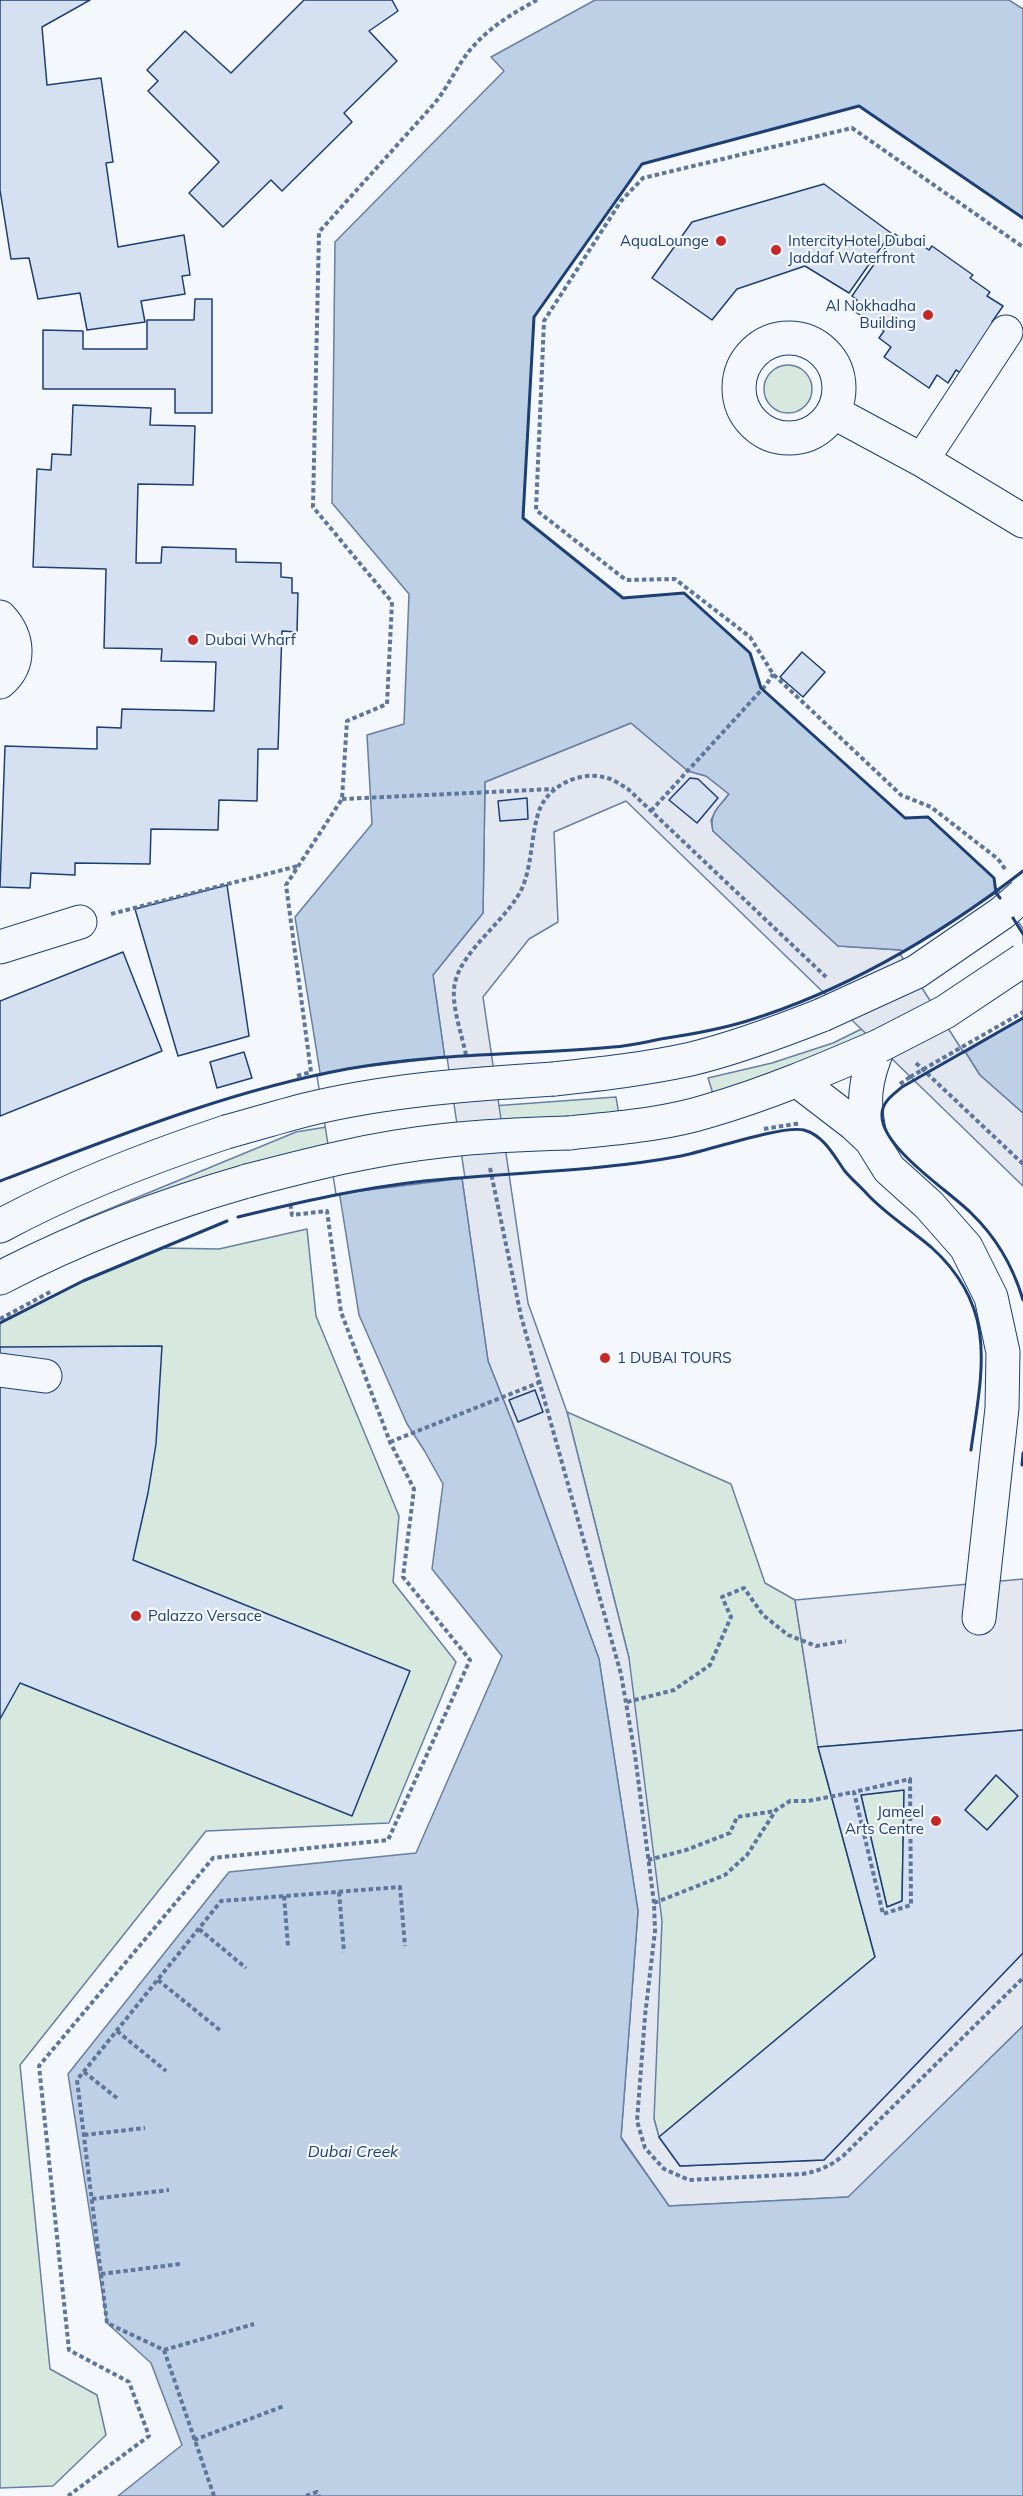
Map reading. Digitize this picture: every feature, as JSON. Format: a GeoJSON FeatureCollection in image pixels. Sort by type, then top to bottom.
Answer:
{"type":"FeatureCollection","features":[{"type":"Feature","properties":{"kind":"street"},"geometry":{"type":"LineString","coordinates":[[922,460],[1006,332]]}},
{"type":"Feature","properties":{"kind":"street"},"geometry":{"type":"LineString","coordinates":[[833,412],[922,460],[1023,521]]}},
{"type":"Feature","properties":{"kind":"street"},"geometry":{"type":"LineString","coordinates":[[0,617],[11,630],[16,645],[14,661],[7,676],[0,681]]}},
{"type":"Feature","properties":{"kind":"street"},"geometry":{"type":"LineString","coordinates":[[0,1226],[87,1184],[156,1156],[226,1132],[306,1110],[389,1094],[471,1084],[624,1072],[691,1059],[758,1040],[822,1016],[916,972],[1002,913],[1016,886]]}},
{"type":"Feature","properties":{"kind":"street"},"geometry":{"type":"LineString","coordinates":[[0,947],[80,922]]}},
{"type":"Feature","properties":{"kind":"street"},"geometry":{"type":"LineString","coordinates":[[0,1278],[57,1249],[119,1222],[182,1200],[321,1162],[439,1141],[503,1135],[568,1133],[638,1125],[706,1112],[798,1081],[879,1046],[945,1011],[1023,960]]}},
{"type":"Feature","properties":{"kind":"street"},"geometry":{"type":"LineString","coordinates":[[871,1140],[865,1117],[865,1092],[869,1069],[879,1046]]}},
{"type":"Feature","properties":{"kind":"street"},"geometry":{"type":"LineString","coordinates":[[798,1081],[836,1108],[871,1140],[889,1169],[929,1205],[966,1247],[991,1297],[1003,1352],[1002,1408],[979,1618]]}},
{"type":"Feature","properties":{"kind":"street"},"geometry":{"type":"LineString","coordinates":[[0,1370],[45,1376]]}},
{"type":"Feature","properties":{"kind":"path"},"geometry":{"type":"LineString","coordinates":[[291,1078],[311,1072],[286,885],[342,799],[347,721],[387,704],[392,602],[313,507],[319,232],[434,104],[448,87],[469,51],[484,34],[537,0]]}},
{"type":"Feature","properties":{"kind":"path"},"geometry":{"type":"LineString","coordinates":[[1016,886],[998,859],[931,807],[901,795],[773,674],[750,637],[675,579],[626,580],[536,510],[544,321],[615,210],[643,178],[852,128],[1023,247]]}},
{"type":"Feature","properties":{"kind":"path"},"geometry":{"type":"LineString","coordinates":[[651,811],[766,685],[773,674]]}},
{"type":"Feature","properties":{"kind":"path"},"geometry":{"type":"LineString","coordinates":[[342,799],[554,789],[577,777],[604,777],[628,789],[832,983]]}},
{"type":"Feature","properties":{"kind":"path"},"geometry":{"type":"LineString","coordinates":[[468,1065],[454,997],[454,983],[459,970],[509,909],[522,887],[530,863],[538,812],[554,789]]}},
{"type":"Feature","properties":{"kind":"path"},"geometry":{"type":"LineString","coordinates":[[80,922],[299,866]]}},
{"type":"Feature","properties":{"kind":"path"},"geometry":{"type":"LineString","coordinates":[[896,1087],[1023,1012]]}},
{"type":"Feature","properties":{"kind":"path"},"geometry":{"type":"LineString","coordinates":[[910,1057],[1023,1164]]}},
{"type":"Feature","properties":{"kind":"path"},"geometry":{"type":"LineString","coordinates":[[756,1131],[808,1122]]}},
{"type":"Feature","properties":{"kind":"path"},"geometry":{"type":"LineString","coordinates":[[490,1167],[520,1316],[627,1702],[654,1903],[655,1931],[645,2016],[637,2121],[645,2148],[664,2169],[689,2180],[803,2174],[818,2171],[831,2165],[1023,1978]]}},
{"type":"Feature","properties":{"kind":"path"},"geometry":{"type":"LineString","coordinates":[[68,2496],[149,2436],[129,2382],[69,2350],[39,2066],[213,1858],[388,1840],[470,1660],[404,1577],[414,1489],[390,1442],[341,1312],[327,1211],[292,1215],[288,1191]]}},
{"type":"Feature","properties":{"kind":"path"},"geometry":{"type":"LineString","coordinates":[[0,1319],[57,1288]]}},
{"type":"Feature","properties":{"kind":"path"},"geometry":{"type":"LineString","coordinates":[[390,1442],[538,1383]]}},
{"type":"Feature","properties":{"kind":"path"},"geometry":{"type":"LineString","coordinates":[[627,1702],[674,1690],[710,1665],[731,1617],[722,1597],[744,1588],[763,1615],[788,1635],[816,1646],[846,1641]]}},
{"type":"Feature","properties":{"kind":"path"},"geometry":{"type":"LineString","coordinates":[[648,1860],[686,1851],[730,1833],[737,1817],[776,1810],[790,1801],[808,1801],[910,1779],[911,1905],[883,1914],[854,1792]]}},
{"type":"Feature","properties":{"kind":"path"},"geometry":{"type":"LineString","coordinates":[[654,1903],[725,1875],[747,1855],[776,1810]]}},
{"type":"Feature","properties":{"kind":"path"},"geometry":{"type":"LineString","coordinates":[[254,2324],[164,2350],[107,2323],[77,2080],[221,1901],[400,1887],[405,1946]]}},
{"type":"Feature","properties":{"kind":"path"},"geometry":{"type":"LineString","coordinates":[[339,1892],[344,1952]]}},
{"type":"Feature","properties":{"kind":"path"},"geometry":{"type":"LineString","coordinates":[[284,1896],[288,1946]]}},
{"type":"Feature","properties":{"kind":"path"},"geometry":{"type":"LineString","coordinates":[[199,1929],[246,1968]]}},
{"type":"Feature","properties":{"kind":"path"},"geometry":{"type":"LineString","coordinates":[[158,1980],[221,2031]]}},
{"type":"Feature","properties":{"kind":"path"},"geometry":{"type":"LineString","coordinates":[[117,2031],[166,2071]]}},
{"type":"Feature","properties":{"kind":"path"},"geometry":{"type":"LineString","coordinates":[[84,2072],[117,2098]]}},
{"type":"Feature","properties":{"kind":"path"},"geometry":{"type":"LineString","coordinates":[[84,2136],[145,2128]]}},
{"type":"Feature","properties":{"kind":"path"},"geometry":{"type":"LineString","coordinates":[[92,2199],[169,2190]]}},
{"type":"Feature","properties":{"kind":"path"},"geometry":{"type":"LineString","coordinates":[[101,2274],[180,2264]]}},
{"type":"Feature","properties":{"kind":"path"},"geometry":{"type":"LineString","coordinates":[[164,2350],[214,2496]]}},
{"type":"Feature","properties":{"kind":"path"},"geometry":{"type":"LineString","coordinates":[[194,2440],[284,2406]]}},
{"type":"Feature","properties":{"kind":"path"},"geometry":{"type":"LineString","coordinates":[[306,2496],[317,2492],[319,2496]]}},
{"type":"Feature","properties":{"kind":"shaded area"},"geometry":{"type":"Polygon","coordinates":[[[783,365],[793,365],[805,372],[812,384],[812,394],[805,406],[793,413],[783,413],[768,402],[764,394],[764,384],[775,369],[783,365]]]}},
{"type":"Feature","properties":{"kind":"shaded area"},"geometry":{"type":"Polygon","coordinates":[[[631,723],[688,771],[706,776],[729,794],[711,820],[713,831],[838,946],[901,950],[980,1075],[1023,1113],[1023,1186],[626,801],[554,832],[558,922],[529,939],[483,997],[528,1303],[567,1412],[629,1658],[662,1921],[654,2119],[659,2137],[680,2166],[824,2160],[1023,1953],[1023,2026],[849,2197],[669,2206],[621,2137],[638,1911],[599,1659],[488,1361],[433,975],[483,913],[485,782],[631,723]]]}},
{"type":"Feature","properties":{"kind":"shaded area"},"geometry":{"type":"Polygon","coordinates":[[[890,1015],[896,1027],[714,1097],[708,1078],[772,1063],[833,1043],[890,1015]]]}},
{"type":"Feature","properties":{"kind":"shaded area"},"geometry":{"type":"Polygon","coordinates":[[[616,1097],[619,1115],[83,1226],[80,1221],[296,1132],[424,1111],[616,1097]]]}},
{"type":"Feature","properties":{"kind":"shaded area"},"geometry":{"type":"Polygon","coordinates":[[[307,1229],[316,1316],[399,1516],[393,1582],[456,1662],[389,1823],[206,1831],[20,2065],[50,2369],[97,2395],[106,2435],[53,2486],[0,2488],[0,1323],[83,1281],[161,1248],[219,1249],[307,1229]]]}},
{"type":"Feature","properties":{"kind":"shaded area"},"geometry":{"type":"Polygon","coordinates":[[[567,1412],[731,1484],[765,1583],[795,1600],[818,1747],[875,1957],[659,2137],[654,2119],[629,1658],[567,1412]]]}},
{"type":"Feature","properties":{"kind":"shaded area"},"geometry":{"type":"Polygon","coordinates":[[[1023,1579],[1023,1730],[818,1747],[795,1600],[1023,1579]]]}},
{"type":"Feature","properties":{"kind":"shaded area"},"geometry":{"type":"Polygon","coordinates":[[[996,1775],[1018,1796],[987,1830],[965,1810],[996,1775]]]}},
{"type":"Feature","properties":{"kind":"shaded area"},"geometry":{"type":"Polygon","coordinates":[[[904,1790],[902,1901],[887,1907],[861,1795],[904,1790]]]}},
{"type":"Feature","properties":{"kind":"water","name":"Dubai Creek"},"geometry":{"type":"Polygon","coordinates":[[[595,0],[1009,0],[1023,9],[1023,218],[859,106],[642,164],[534,317],[523,518],[623,598],[684,593],[750,653],[761,688],[905,818],[928,817],[994,878],[996,893],[1023,934],[1023,1113],[980,1075],[901,950],[838,946],[713,831],[712,819],[729,794],[706,776],[688,771],[631,723],[485,782],[483,913],[433,975],[488,1361],[599,1659],[638,1911],[621,2138],[669,2206],[848,2197],[1023,2026],[1023,2496],[118,2496],[182,2445],[151,2363],[107,2323],[68,2074],[229,1872],[416,1853],[502,1656],[432,1569],[443,1484],[407,1424],[359,1315],[295,917],[372,824],[367,735],[404,724],[409,594],[332,503],[335,242],[504,71],[491,57],[595,0]]]}},
{"type":"Feature","properties":{"kind":"pier"},"geometry":{"type":"Polygon","coordinates":[[[999,891],[1023,929],[1023,1018],[964,1053],[900,954],[999,891]]]}},
{"type":"Feature","properties":{"kind":"pier"},"geometry":{"type":"Polygon","coordinates":[[[447,1057],[465,1178],[336,1194],[317,1076],[346,1069],[447,1057]]]}},
{"type":"Feature","properties":{"kind":"building"},"geometry":{"type":"Polygon","coordinates":[[[0,0],[90,0],[42,27],[47,85],[101,78],[113,162],[106,163],[118,247],[184,235],[190,275],[182,276],[185,294],[141,301],[145,322],[87,330],[80,293],[38,299],[29,258],[11,259],[0,190],[0,0]]]}},
{"type":"Feature","properties":{"kind":"building"},"geometry":{"type":"Polygon","coordinates":[[[304,0],[392,0],[398,11],[369,31],[397,61],[344,113],[352,122],[282,191],[271,180],[223,227],[189,193],[219,162],[148,91],[158,81],[147,70],[185,31],[231,73],[304,0]]]}},
{"type":"Feature","properties":{"kind":"building","name":"IntercityHotel Dubai Jaddaf Waterfront"},"geometry":{"type":"Polygon","coordinates":[[[824,184],[891,233],[849,293],[805,266],[737,289],[712,320],[652,278],[692,222],[824,184]]]}},
{"type":"Feature","properties":{"kind":"building","name":"Al Nokhadha Building"},"geometry":{"type":"Polygon","coordinates":[[[895,234],[913,246],[916,241],[929,250],[932,246],[973,275],[970,278],[990,292],[987,296],[1003,306],[992,322],[998,327],[964,375],[956,370],[948,383],[937,375],[929,388],[884,357],[891,347],[879,338],[884,331],[851,309],[857,300],[852,296],[895,234]]]}},
{"type":"Feature","properties":{"kind":"building"},"geometry":{"type":"Polygon","coordinates":[[[195,299],[212,299],[212,413],[175,413],[175,389],[43,389],[43,330],[83,331],[83,349],[147,349],[147,320],[194,320],[195,299]]]}},
{"type":"Feature","properties":{"kind":"building","name":"Dubai Wharf"},"geometry":{"type":"Polygon","coordinates":[[[73,405],[151,408],[150,425],[195,426],[193,485],[138,484],[136,563],[161,563],[162,547],[236,549],[236,562],[281,563],[281,577],[292,578],[292,593],[298,593],[297,632],[282,631],[278,749],[258,749],[257,801],[219,800],[218,830],[151,829],[150,864],[75,863],[75,875],[31,873],[30,888],[0,887],[5,746],[97,749],[97,727],[121,728],[122,709],[214,711],[216,662],[161,661],[162,649],[104,648],[106,569],[33,567],[37,469],[51,470],[52,454],[71,455],[73,405]]]}},
{"type":"Feature","properties":{"kind":"building"},"geometry":{"type":"Polygon","coordinates":[[[802,652],[825,672],[803,697],[780,677],[802,652]]]}},
{"type":"Feature","properties":{"kind":"building"},"geometry":{"type":"Polygon","coordinates":[[[690,778],[698,779],[718,798],[697,823],[669,800],[690,778]]]}},
{"type":"Feature","properties":{"kind":"building"},"geometry":{"type":"Polygon","coordinates":[[[527,798],[528,819],[500,821],[498,801],[527,798]]]}},
{"type":"Feature","properties":{"kind":"building"},"geometry":{"type":"Polygon","coordinates":[[[227,885],[249,1036],[178,1056],[135,909],[227,885]]]}},
{"type":"Feature","properties":{"kind":"building"},"geometry":{"type":"Polygon","coordinates":[[[123,952],[162,1051],[0,1116],[0,1001],[123,952]]]}},
{"type":"Feature","properties":{"kind":"building"},"geometry":{"type":"Polygon","coordinates":[[[244,1052],[252,1078],[217,1088],[210,1062],[244,1052]]]}},
{"type":"Feature","properties":{"kind":"building","name":"Palazzo Versace"},"geometry":{"type":"Polygon","coordinates":[[[162,1346],[156,1444],[133,1560],[410,1671],[352,1816],[20,1683],[0,1719],[0,1347],[162,1346]]]}},
{"type":"Feature","properties":{"kind":"building"},"geometry":{"type":"Polygon","coordinates":[[[535,1390],[543,1412],[518,1422],[509,1400],[535,1390]]]}},
{"type":"Feature","properties":{"kind":"building","name":"Jameel Arts Centre"},"geometry":{"type":"Polygon","coordinates":[[[1023,1730],[1023,1953],[824,2160],[680,2166],[659,2137],[875,1957],[818,1747],[1023,1730]],[[996,1775],[965,1810],[987,1830],[1018,1796],[996,1775]],[[904,1790],[861,1795],[887,1907],[902,1901],[904,1790]]]}},
{"type":"Feature","properties":{"kind":"wall"},"geometry":{"type":"LineString","coordinates":[[1000,898],[996,893],[994,878],[928,817],[905,818],[761,688],[750,653],[684,593],[623,598],[523,518],[534,317],[642,164],[859,106],[1023,218]]}},
{"type":"Feature","properties":{"kind":"wall"},"geometry":{"type":"LineString","coordinates":[[0,1181],[171,1117],[302,1078],[413,1060],[626,1046],[747,1021],[821,993],[891,958],[959,917],[1023,871]]}},
{"type":"Feature","properties":{"kind":"wall"},"geometry":{"type":"LineString","coordinates":[[1013,918],[1023,934]]}},
{"type":"Feature","properties":{"kind":"wall"},"geometry":{"type":"LineString","coordinates":[[1023,1018],[902,1087],[891,1096],[882,1111],[885,1128],[904,1155],[971,1213],[996,1242],[1009,1264],[1023,1300]]}},
{"type":"Feature","properties":{"kind":"wall"},"geometry":{"type":"LineString","coordinates":[[238,1217],[377,1187],[456,1178],[585,1169],[649,1161],[681,1156],[779,1131],[804,1130],[823,1141],[847,1173],[875,1202],[931,1247],[953,1270],[967,1293],[976,1317],[981,1341],[979,1393],[971,1450]]}},
{"type":"Feature","properties":{"kind":"wall"},"geometry":{"type":"LineString","coordinates":[[0,1323],[83,1281],[227,1221]]}},
{"type":"Feature","properties":{"kind":"wall"},"geometry":{"type":"LineString","coordinates":[[1022,1465],[1023,1453]]}},
{"type":"Feature","properties":{"kind":"place","name":"AquaLounge"},"geometry":{"type":"Point","coordinates":[721,241]}},
{"type":"Feature","properties":{"kind":"place","name":"IntercityHotel Dubai Jaddaf Waterfront"},"geometry":{"type":"Point","coordinates":[776,250]}},
{"type":"Feature","properties":{"kind":"place","name":"Al Nokhadha Building"},"geometry":{"type":"Point","coordinates":[928,315]}},
{"type":"Feature","properties":{"kind":"place","name":"Dubai Wharf"},"geometry":{"type":"Point","coordinates":[193,640]}},
{"type":"Feature","properties":{"kind":"place","name":"1 DUBAI TOURS"},"geometry":{"type":"Point","coordinates":[605,1358]}},
{"type":"Feature","properties":{"kind":"place","name":"Palazzo Versace"},"geometry":{"type":"Point","coordinates":[136,1616]}},
{"type":"Feature","properties":{"kind":"place","name":"Jameel Arts Centre"},"geometry":{"type":"Point","coordinates":[936,1821]}}]}
